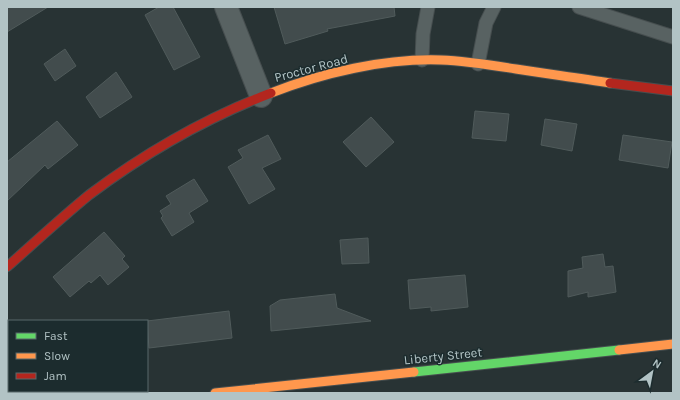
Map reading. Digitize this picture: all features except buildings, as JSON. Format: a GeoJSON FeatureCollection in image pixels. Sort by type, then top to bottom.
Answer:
{"type":"FeatureCollection","features":[{"type":"Feature","properties":{"kind":"street"},"geometry":{"type":"LineString","coordinates":[[226,7],[261,96]]}},
{"type":"Feature","properties":{"kind":"street","name":"Proctor Road"},"geometry":{"type":"LineString","coordinates":[[7,267],[69,212],[135,162],[199,125],[240,104],[286,87],[325,76],[384,64],[422,60],[459,61],[673,91]]}},
{"type":"Feature","properties":{"kind":"street","name":"Liberty Street"},"geometry":{"type":"LineString","coordinates":[[215,393],[673,344]]}},
{"type":"Feature","properties":{"kind":"lane"},"geometry":{"type":"LineString","coordinates":[[422,60],[423,34],[428,7]]}},
{"type":"Feature","properties":{"kind":"lane"},"geometry":{"type":"LineString","coordinates":[[478,64],[486,23],[494,7]]}},
{"type":"Feature","properties":{"kind":"lane"},"geometry":{"type":"LineString","coordinates":[[579,7],[673,37]]}},
{"type":"Feature","properties":{"kind":"traffic: fast"},"geometry":{"type":"LineString","coordinates":[[414,372],[619,350]]}},
{"type":"Feature","properties":{"kind":"traffic: slow"},"geometry":{"type":"LineString","coordinates":[[271,93],[311,79],[354,68],[376,64],[420,60],[469,62],[610,83]]}},
{"type":"Feature","properties":{"kind":"traffic: slow"},"geometry":{"type":"LineString","coordinates":[[619,350],[673,344]]}},
{"type":"Feature","properties":{"kind":"traffic: slow"},"geometry":{"type":"LineString","coordinates":[[215,393],[414,372]]}},
{"type":"Feature","properties":{"kind":"traffic: jam"},"geometry":{"type":"LineString","coordinates":[[610,83],[673,91]]}},
{"type":"Feature","properties":{"kind":"traffic: jam"},"geometry":{"type":"LineString","coordinates":[[7,267],[89,195],[132,165],[200,125],[271,93]]}}]}
